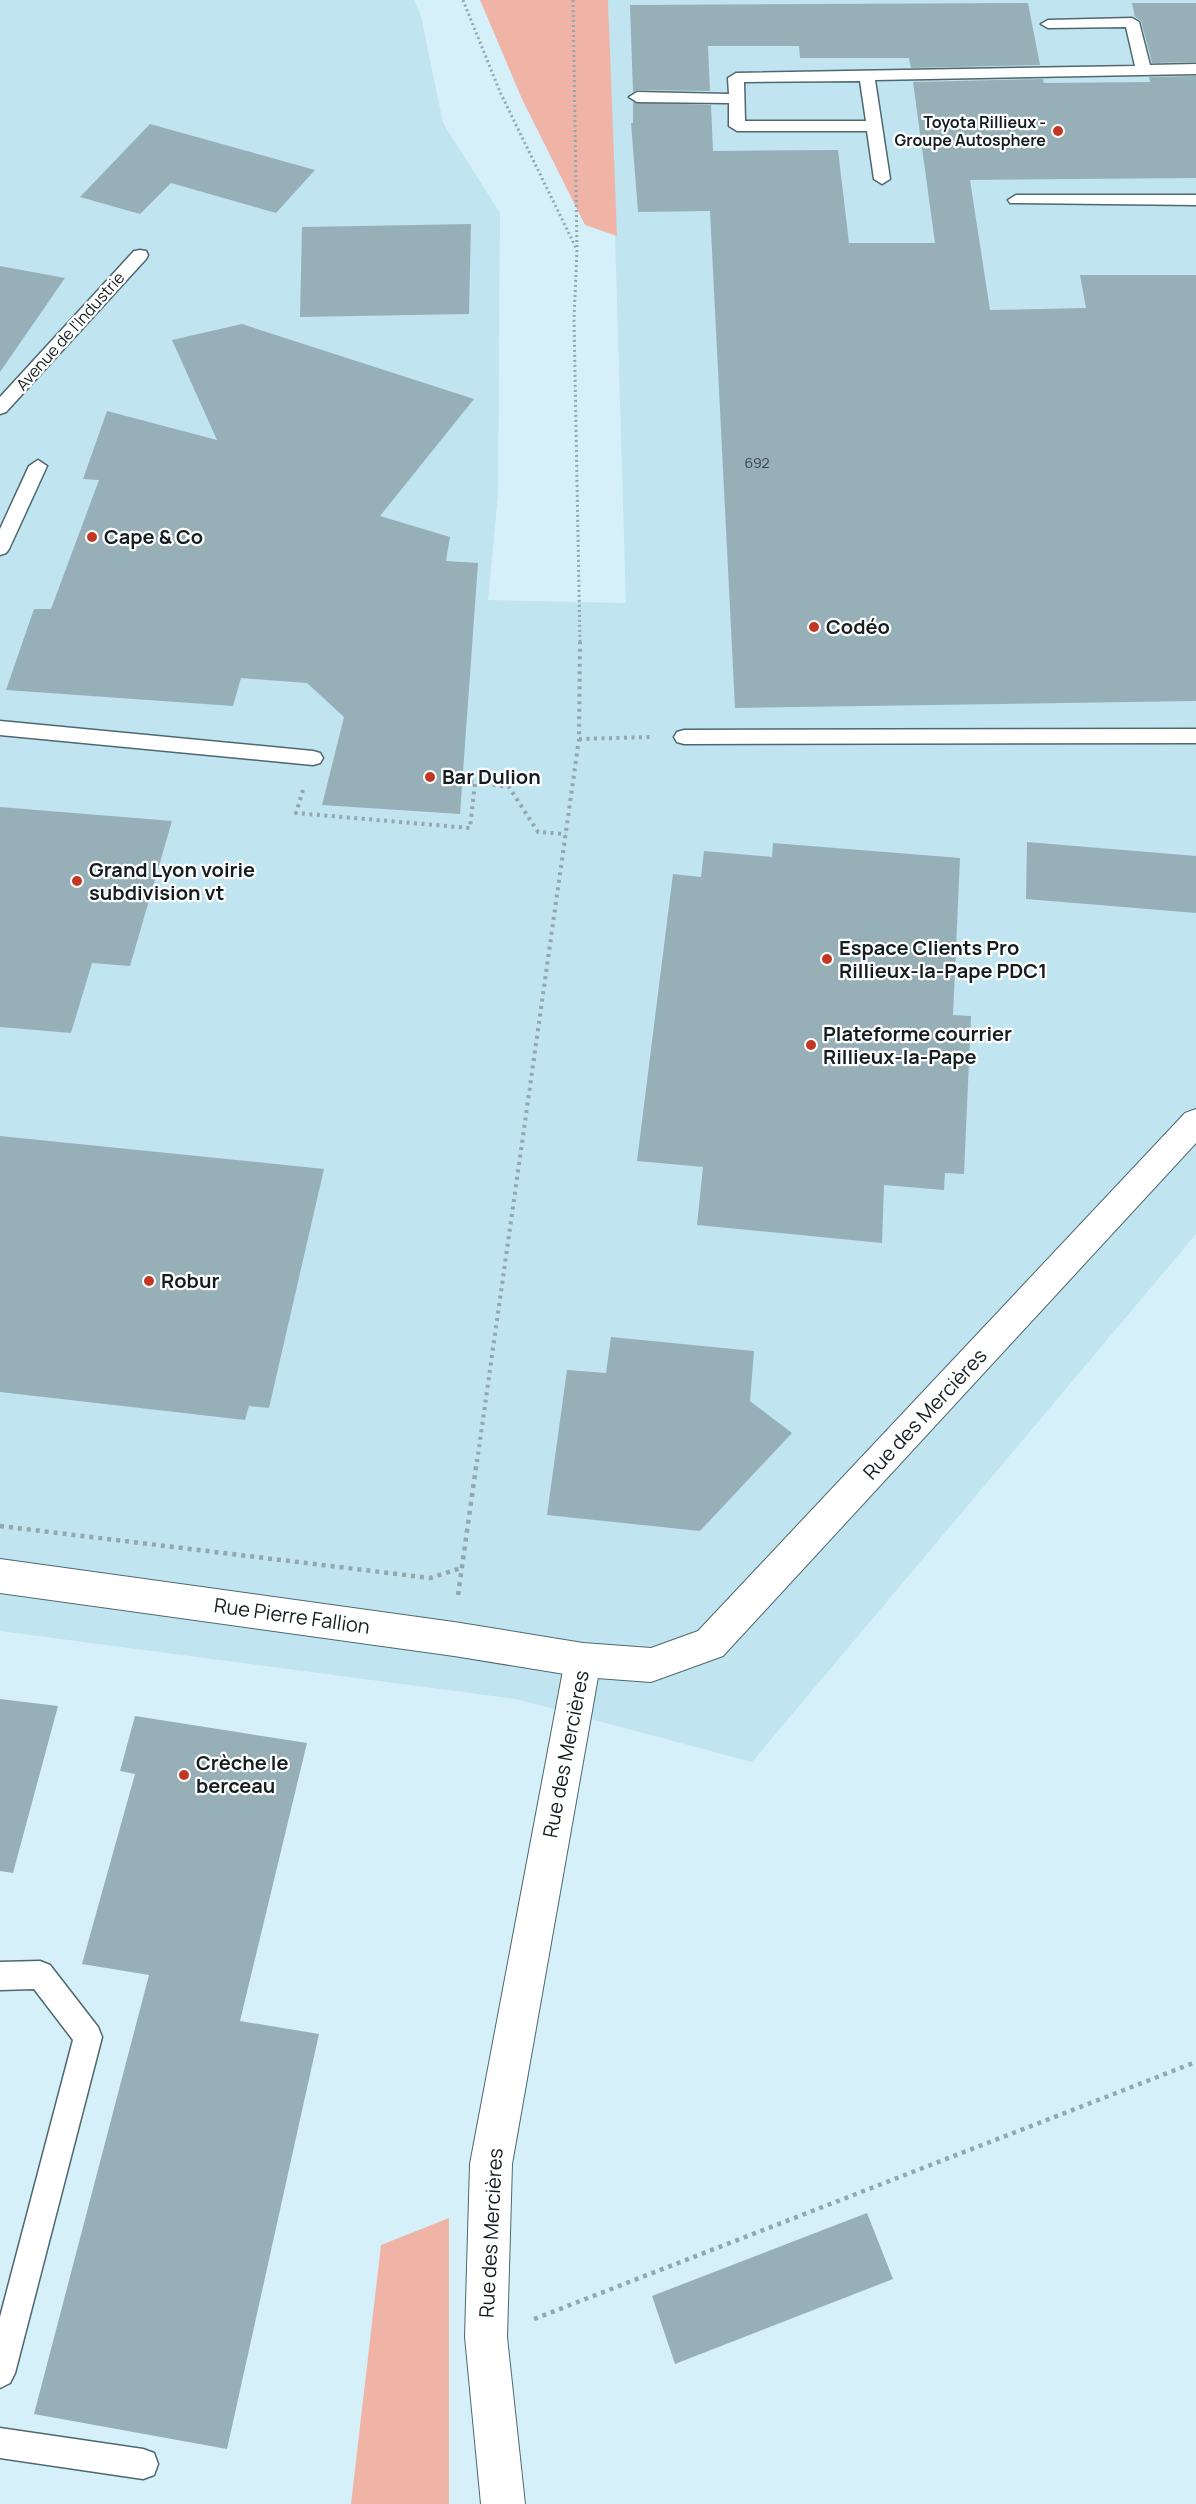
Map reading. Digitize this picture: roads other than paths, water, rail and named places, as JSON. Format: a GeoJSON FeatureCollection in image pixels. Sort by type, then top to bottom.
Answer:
{"type":"FeatureCollection","features":[{"type":"Feature","properties":{"kind":"street","name":"Rue des Mercières"},"geometry":{"type":"LineString","coordinates":[[503,2504],[486,2337],[491,2164],[583,1660],[651,1665],[710,1644],[1196,1122]]}},
{"type":"Feature","properties":{"kind":"street","name":"Rue Pierre Fallion"},"geometry":{"type":"LineString","coordinates":[[0,1576],[454,1639],[583,1660]]}},
{"type":"Feature","properties":{"kind":"lane"},"geometry":{"type":"LineString","coordinates":[[1048,24],[1132,22],[1144,70]]}},
{"type":"Feature","properties":{"kind":"lane"},"geometry":{"type":"LineString","coordinates":[[875,126],[737,126],[736,78],[1196,69]]}},
{"type":"Feature","properties":{"kind":"lane"},"geometry":{"type":"LineString","coordinates":[[867,76],[882,180]]}},
{"type":"Feature","properties":{"kind":"lane"},"geometry":{"type":"LineString","coordinates":[[637,97],[736,99]]}},
{"type":"Feature","properties":{"kind":"lane"},"geometry":{"type":"LineString","coordinates":[[1016,200],[1196,200]]}},
{"type":"Feature","properties":{"kind":"lane","name":"Avenue de l'Industrie"},"geometry":{"type":"LineString","coordinates":[[0,408],[140,255]]}},
{"type":"Feature","properties":{"kind":"lane"},"geometry":{"type":"LineString","coordinates":[[0,549],[38,466]]}},
{"type":"Feature","properties":{"kind":"lane"},"geometry":{"type":"LineString","coordinates":[[0,728],[313,758]]}},
{"type":"Feature","properties":{"kind":"lane"},"geometry":{"type":"LineString","coordinates":[[684,737],[1196,736]]}},
{"type":"Feature","properties":{"kind":"lane"},"geometry":{"type":"LineString","coordinates":[[0,1976],[40,1975],[88,2037],[0,2373]]}},
{"type":"Feature","properties":{"kind":"lane"},"geometry":{"type":"LineString","coordinates":[[0,2443],[142,2464]]}},
{"type":"Feature","properties":{"kind":"place","name":"Toyota Rillieux - Groupe Autosphere"},"geometry":{"type":"Point","coordinates":[1058,131]}},
{"type":"Feature","properties":{"kind":"place","name":"Cape & Co"},"geometry":{"type":"Point","coordinates":[92,537]}},
{"type":"Feature","properties":{"kind":"place","name":"Codéo"},"geometry":{"type":"Point","coordinates":[814,627]}},
{"type":"Feature","properties":{"kind":"place","name":"Bar Dulion"},"geometry":{"type":"Point","coordinates":[430,777]}},
{"type":"Feature","properties":{"kind":"place","name":"Grand Lyon voirie subdivision vt"},"geometry":{"type":"Point","coordinates":[77,881]}},
{"type":"Feature","properties":{"kind":"place","name":"Espace Clients Pro Rillieux-la-Pape PDC1"},"geometry":{"type":"Point","coordinates":[827,959]}},
{"type":"Feature","properties":{"kind":"place","name":"Plateforme courrier Rillieux-la-Pape"},"geometry":{"type":"Point","coordinates":[811,1045]}},
{"type":"Feature","properties":{"kind":"place","name":"Robur"},"geometry":{"type":"Point","coordinates":[149,1281]}},
{"type":"Feature","properties":{"kind":"place","name":"Crèche le berceau"},"geometry":{"type":"Point","coordinates":[184,1775]}}]}
